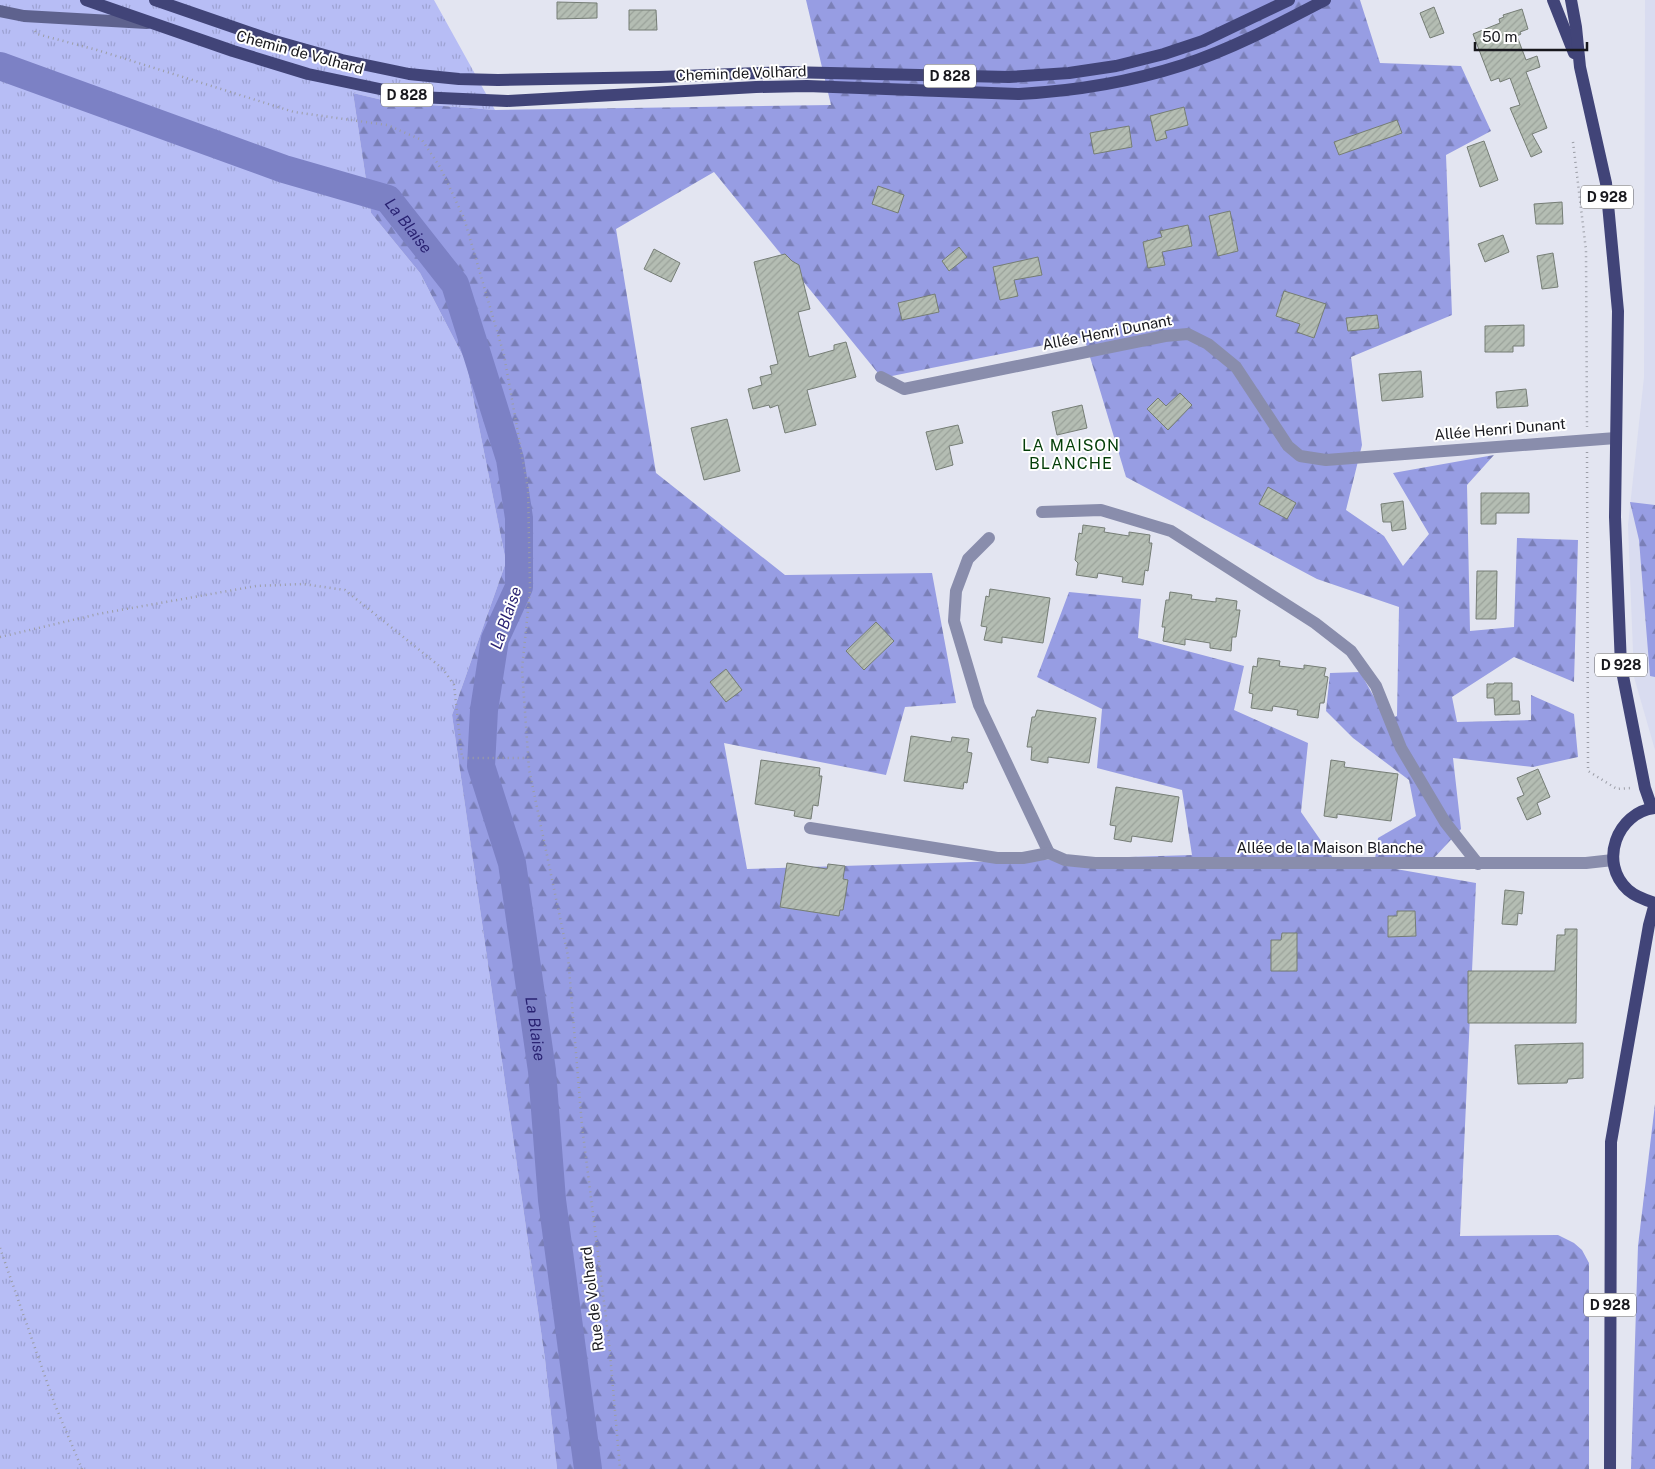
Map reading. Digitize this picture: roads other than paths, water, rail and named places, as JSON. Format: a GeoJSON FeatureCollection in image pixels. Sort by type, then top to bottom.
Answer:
{"type":"FeatureCollection","features":[{"type":"Feature","properties":{"kind":"main road","name":"D 828"},"geometry":{"type":"LineString","coordinates":[[86,0],[151,23]]}},
{"type":"Feature","properties":{"kind":"main road","name":"D 828"},"geometry":{"type":"LineString","coordinates":[[155,0],[188,12]]}},
{"type":"Feature","properties":{"kind":"main road","name":"Chemin de Volhard"},"geometry":{"type":"LineString","coordinates":[[188,12],[270,40],[342,60],[409,74],[459,79],[660,77],[785,72],[1009,77],[1068,73],[1116,66],[1164,54],[1203,40],[1289,0]]}},
{"type":"Feature","properties":{"kind":"main road","name":"Chemin de Volhard"},"geometry":{"type":"LineString","coordinates":[[151,23],[308,74],[418,97],[507,101],[756,87],[807,86],[1019,94],[1054,92],[1096,86],[1184,65],[1276,25],[1324,0]]}},
{"type":"Feature","properties":{"kind":"main road","name":"D 928"},"geometry":{"type":"LineString","coordinates":[[1553,0],[1580,67]]}},
{"type":"Feature","properties":{"kind":"main road","name":"D 928"},"geometry":{"type":"LineString","coordinates":[[1571,0],[1580,67],[1606,183],[1618,312],[1615,518],[1621,666],[1645,788],[1654,808]]}},
{"type":"Feature","properties":{"kind":"main road"},"geometry":{"type":"LineString","coordinates":[[1654,808],[1638,813],[1627,821],[1618,832],[1613,860],[1617,876],[1626,889],[1639,898],[1655,903]]}},
{"type":"Feature","properties":{"kind":"main road","name":"D 928"},"geometry":{"type":"LineString","coordinates":[[1610,1469],[1611,1142],[1648,925],[1655,903]]}},
{"type":"Feature","properties":{"kind":"street"},"geometry":{"type":"LineString","coordinates":[[173,0],[188,12]]}},
{"type":"Feature","properties":{"kind":"street"},"geometry":{"type":"LineString","coordinates":[[0,11],[24,16],[151,23]]}},
{"type":"Feature","properties":{"kind":"street","name":"Allée Henri Dunant"},"geometry":{"type":"LineString","coordinates":[[881,377],[904,389],[1155,338],[1188,334],[1208,344],[1236,367],[1288,446],[1300,456],[1326,460],[1616,438]]}},
{"type":"Feature","properties":{"kind":"street"},"geometry":{"type":"LineString","coordinates":[[1042,512],[1101,510],[1171,530],[1315,623],[1351,651],[1376,686],[1401,748],[1444,822],[1478,864]]}},
{"type":"Feature","properties":{"kind":"street"},"geometry":{"type":"LineString","coordinates":[[810,828],[997,858],[1023,858],[1049,853],[979,705],[954,621],[956,591],[968,559],[990,538]]}},
{"type":"Feature","properties":{"kind":"street","name":"Allée de la Maison Blanche"},"geometry":{"type":"LineString","coordinates":[[1049,853],[1064,860],[1095,863],[1478,864],[1586,863],[1613,860]]}},
{"type":"Feature","properties":{"kind":"waterway","name":"La Blaise"},"geometry":{"type":"LineString","coordinates":[[0,66],[284,169],[388,199],[455,284],[510,459],[519,518],[519,587],[495,639],[484,710],[481,766],[512,863],[542,1071],[552,1200],[588,1469]]}},
{"type":"Feature","properties":{"kind":"district","name":"LA MAISON BLANCHE"},"geometry":{"type":"Point","coordinates":[1071,454]}}]}
